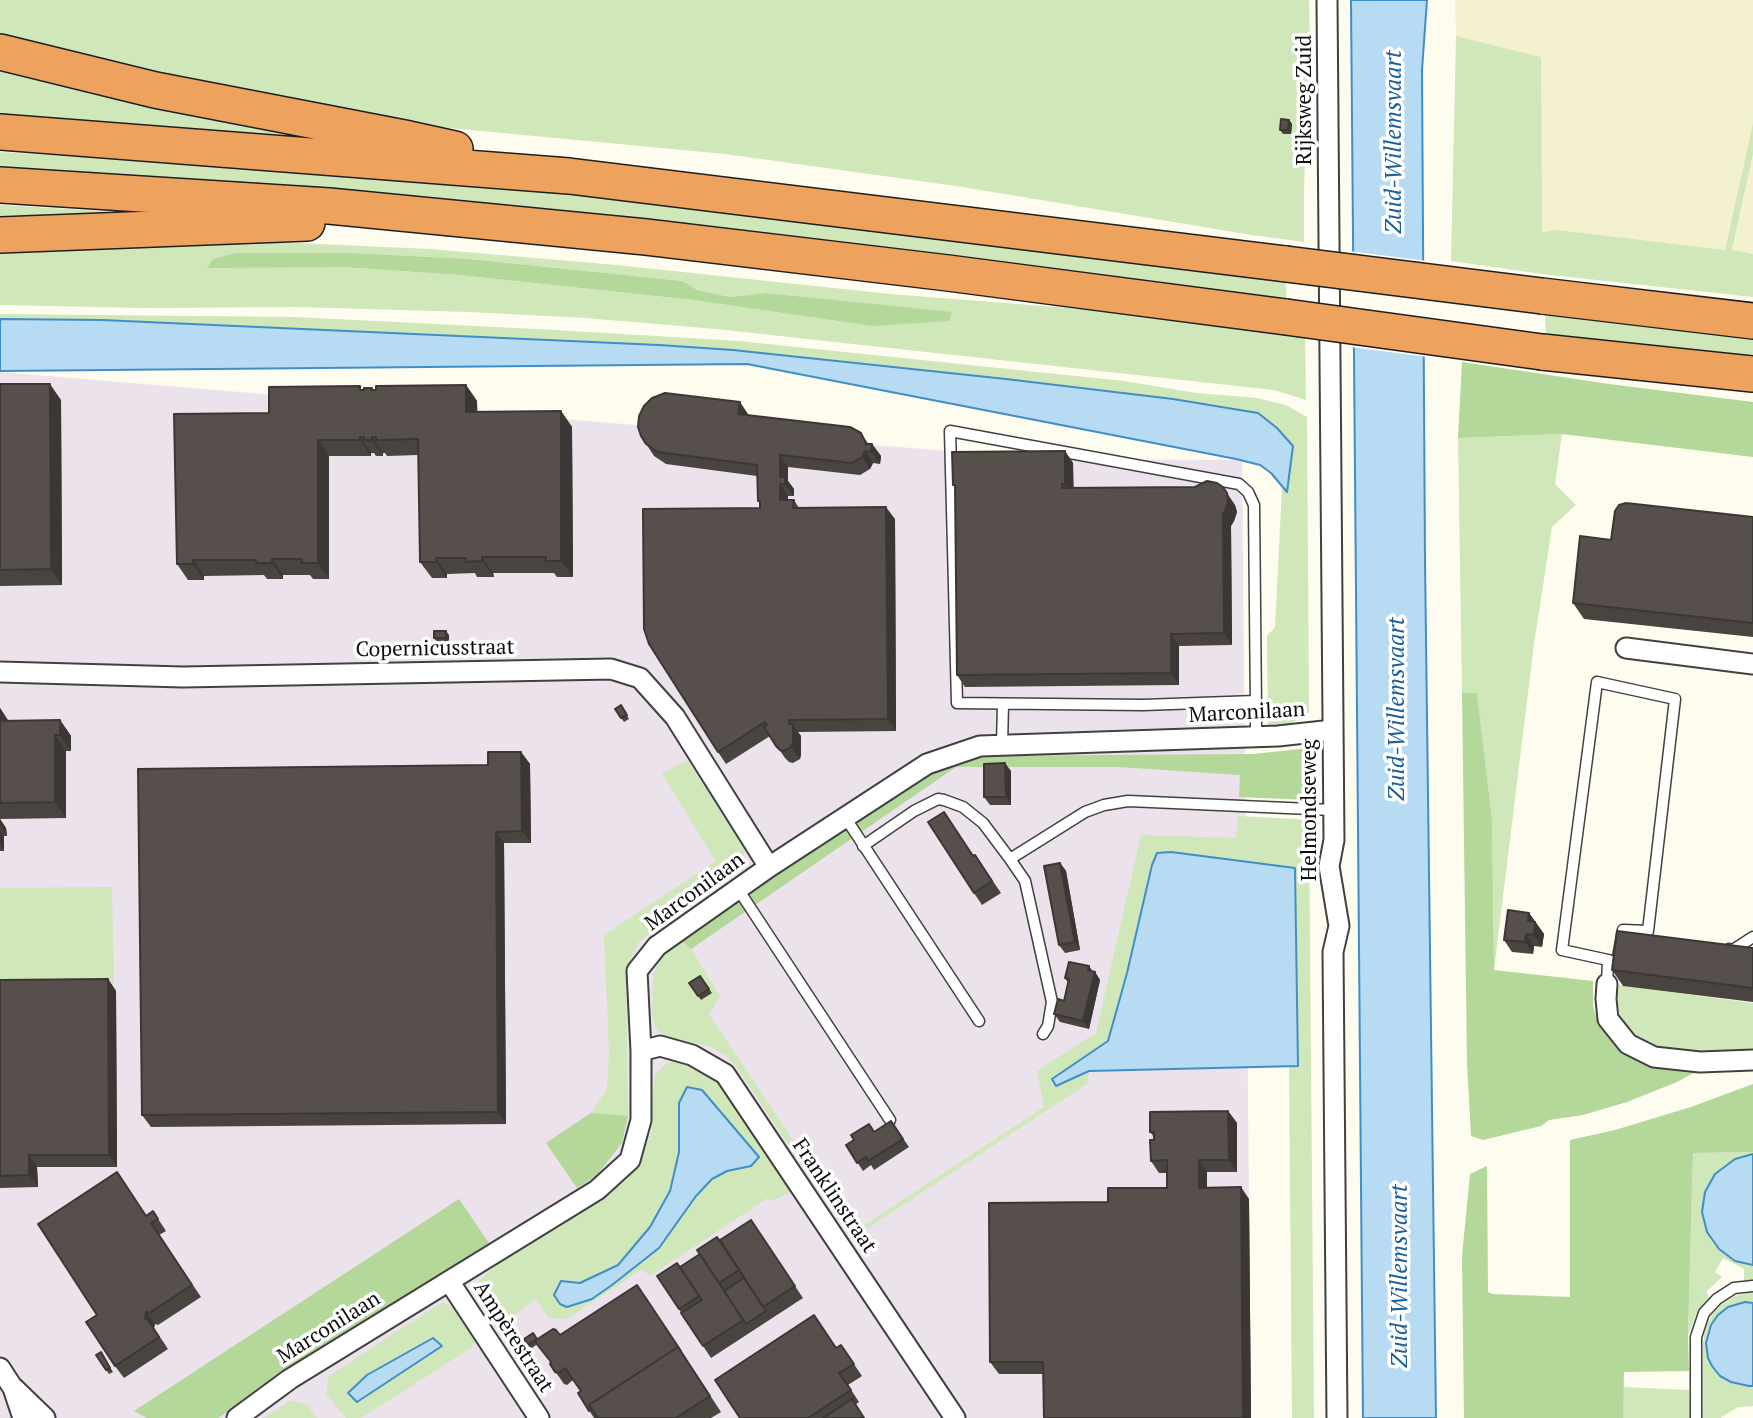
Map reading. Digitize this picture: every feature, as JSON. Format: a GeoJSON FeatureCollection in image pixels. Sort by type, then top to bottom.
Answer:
{"type":"FeatureCollection","features":[{"type":"Feature","properties":{"kind":"highway"},"geometry":{"type":"LineString","coordinates":[[0,52],[155,90],[409,139],[569,176]]}},
{"type":"Feature","properties":{"kind":"highway"},"geometry":{"type":"LineString","coordinates":[[0,132],[569,176],[1753,321]]}},
{"type":"Feature","properties":{"kind":"highway"},"geometry":{"type":"LineString","coordinates":[[0,185],[315,205],[764,250],[1542,352],[1753,374]]}},
{"type":"Feature","properties":{"kind":"highway"},"geometry":{"type":"LineString","coordinates":[[0,235],[267,226],[430,215]]}},
{"type":"Feature","properties":{"kind":"street","name":"Rijksweg Zuid"},"geometry":{"type":"LineString","coordinates":[[1327,0],[1328,200]]}},
{"type":"Feature","properties":{"kind":"street","name":"Helmondseweg"},"geometry":{"type":"LineString","coordinates":[[1328,200],[1334,841],[1329,866],[1339,926],[1333,951],[1337,1418]]}},
{"type":"Feature","properties":{"kind":"street"},"geometry":{"type":"LineString","coordinates":[[1626,648],[1753,664]]}},
{"type":"Feature","properties":{"kind":"street","name":"Copernicusstraat"},"geometry":{"type":"LineString","coordinates":[[0,672],[183,677],[611,669],[640,678],[675,717],[769,867]]}},
{"type":"Feature","properties":{"kind":"street","name":"Marconilaan"},"geometry":{"type":"LineString","coordinates":[[237,1418],[290,1378],[597,1190],[630,1160],[641,1120],[637,971],[657,946],[769,867],[927,764],[980,746],[1256,737],[1333,730]]}},
{"type":"Feature","properties":{"kind":"street"},"geometry":{"type":"LineString","coordinates":[[1607,984],[1608,1019],[1628,1044],[1654,1057],[1700,1062],[1744,1061]]}},
{"type":"Feature","properties":{"kind":"street","name":"Franklinstraat"},"geometry":{"type":"LineString","coordinates":[[641,1051],[660,1046],[692,1055],[725,1074],[955,1418]]}},
{"type":"Feature","properties":{"kind":"street","name":"Ampèrestraat"},"geometry":{"type":"LineString","coordinates":[[449,1281],[539,1418]]}},
{"type":"Feature","properties":{"kind":"street"},"geometry":{"type":"LineString","coordinates":[[0,1368],[13,1388],[45,1418]]}},
{"type":"Feature","properties":{"kind":"street"},"geometry":{"type":"LineString","coordinates":[[13,1388],[23,1418]]}},
{"type":"Feature","properties":{"kind":"lane"},"geometry":{"type":"LineString","coordinates":[[1256,701],[1143,705],[957,704],[950,431],[1239,484],[1248,492],[1254,505],[1256,701],[1256,737]]}},
{"type":"Feature","properties":{"kind":"lane"},"geometry":{"type":"LineString","coordinates":[[1597,682],[1675,699],[1651,934],[1623,930],[1617,963],[1608,960],[1562,950],[1597,682]]}},
{"type":"Feature","properties":{"kind":"lane"},"geometry":{"type":"LineString","coordinates":[[1002,745],[1003,704]]}},
{"type":"Feature","properties":{"kind":"lane"},"geometry":{"type":"LineString","coordinates":[[863,846],[914,811],[938,799],[963,807],[983,823],[1024,881],[1052,1002],[1048,1026],[1043,1034]]}},
{"type":"Feature","properties":{"kind":"lane"},"geometry":{"type":"LineString","coordinates":[[1010,859],[1085,812],[1128,801],[1333,810]]}},
{"type":"Feature","properties":{"kind":"lane"},"geometry":{"type":"LineString","coordinates":[[845,817],[979,1021]]}},
{"type":"Feature","properties":{"kind":"lane"},"geometry":{"type":"LineString","coordinates":[[738,889],[891,1121]]}},
{"type":"Feature","properties":{"kind":"lane"},"geometry":{"type":"LineString","coordinates":[[1721,948],[1733,950],[1753,937]]}},
{"type":"Feature","properties":{"kind":"lane"},"geometry":{"type":"LineString","coordinates":[[1607,984],[1608,960]]}},
{"type":"Feature","properties":{"kind":"lane"},"geometry":{"type":"LineString","coordinates":[[1696,1418],[1696,1337],[1704,1313],[1717,1299],[1734,1288],[1753,1286]]}},
{"type":"Feature","properties":{"kind":"shaded area"},"geometry":{"type":"Polygon","coordinates":[[[1455,0],[1753,0],[1753,123],[1725,250],[1558,230],[1541,232],[1541,57],[1456,36],[1455,0]]]}},
{"type":"Feature","properties":{"kind":"shaded area"},"geometry":{"type":"Polygon","coordinates":[[[1753,154],[1753,254],[1732,251],[1753,154]]]}},
{"type":"Feature","properties":{"kind":"shaded area"},"geometry":{"type":"Polygon","coordinates":[[[0,372],[1043,459],[1242,460],[1251,1418],[0,1418],[0,372]]]}},
{"type":"Feature","properties":{"kind":"green space"},"geometry":{"type":"Polygon","coordinates":[[[0,0],[1309,0],[1304,242],[956,186],[725,154],[407,124],[0,45],[0,0]]]}},
{"type":"Feature","properties":{"kind":"green space"},"geometry":{"type":"Polygon","coordinates":[[[1456,36],[1541,57],[1542,232],[1558,230],[1725,250],[1753,123],[1753,154],[1732,250],[1753,254],[1753,297],[1542,274],[1451,261],[1456,36]]]}},
{"type":"Feature","properties":{"kind":"green space"},"geometry":{"type":"Polygon","coordinates":[[[0,60],[377,142],[0,115],[0,60]]]}},
{"type":"Feature","properties":{"kind":"green space"},"geometry":{"type":"Polygon","coordinates":[[[0,152],[463,179],[1285,278],[1287,303],[0,173],[0,152]]]}},
{"type":"Feature","properties":{"kind":"green space"},"geometry":{"type":"Polygon","coordinates":[[[0,205],[235,219],[0,222],[0,205]]]}},
{"type":"Feature","properties":{"kind":"green space"},"geometry":{"type":"Polygon","coordinates":[[[162,243],[297,243],[430,249],[617,265],[890,294],[1158,315],[1305,334],[1306,400],[1274,390],[716,329],[585,318],[297,307],[0,305],[0,250],[162,243]],[[351,253],[342,267],[459,275],[693,300],[872,326],[952,313],[766,293],[730,297],[697,290],[683,281],[470,259],[351,253]]]}},
{"type":"Feature","properties":{"kind":"green space"},"geometry":{"type":"Polygon","coordinates":[[[236,253],[351,253],[470,259],[683,281],[697,290],[730,297],[766,293],[952,312],[949,321],[872,326],[693,300],[459,275],[342,267],[207,268],[213,259],[236,253]]]}},
{"type":"Feature","properties":{"kind":"green space"},"geometry":{"type":"Polygon","coordinates":[[[1545,310],[1753,332],[1753,359],[1546,340],[1545,310]]]}},
{"type":"Feature","properties":{"kind":"green space"},"geometry":{"type":"Polygon","coordinates":[[[0,314],[296,317],[739,341],[1124,381],[1196,393],[1257,398],[1286,405],[1307,417],[1309,713],[1285,727],[1268,727],[1267,636],[1275,627],[1282,487],[1286,491],[1258,413],[1173,399],[1006,379],[659,345],[102,320],[0,319],[0,314]]]}},
{"type":"Feature","properties":{"kind":"green space"},"geometry":{"type":"Polygon","coordinates":[[[1462,362],[1753,402],[1753,457],[1562,434],[1458,438],[1462,362]]]}},
{"type":"Feature","properties":{"kind":"green space"},"geometry":{"type":"Polygon","coordinates":[[[1562,434],[1555,484],[1576,505],[1552,527],[1534,644],[1494,970],[1492,819],[1477,694],[1462,693],[1458,438],[1562,434]]]}},
{"type":"Feature","properties":{"kind":"green space"},"geometry":{"type":"Polygon","coordinates":[[[1462,693],[1477,693],[1492,819],[1494,970],[1593,981],[1593,1006],[1599,1026],[1623,1052],[1653,1064],[1699,1070],[1627,1102],[1583,1115],[1549,1120],[1541,1126],[1483,1140],[1471,1136],[1467,1063],[1462,693]]]}},
{"type":"Feature","properties":{"kind":"green space"},"geometry":{"type":"Polygon","coordinates":[[[1308,748],[1309,800],[1239,797],[1240,775],[1118,767],[956,767],[691,949],[680,939],[925,775],[967,756],[1254,754],[1308,748]]]}},
{"type":"Feature","properties":{"kind":"green space"},"geometry":{"type":"Polygon","coordinates":[[[687,760],[742,841],[745,853],[729,878],[674,914],[639,942],[626,970],[628,1116],[591,1113],[607,1089],[609,1051],[604,935],[716,861],[662,774],[687,760]]]}},
{"type":"Feature","properties":{"kind":"green space"},"geometry":{"type":"Polygon","coordinates":[[[1238,816],[1309,822],[1314,1418],[1292,1418],[1289,1066],[1298,1065],[1295,868],[1157,853],[1108,1041],[1052,1079],[1057,1085],[1089,1071],[1087,1084],[851,1239],[736,1066],[725,1055],[711,1047],[673,1041],[655,1026],[652,1015],[653,975],[662,955],[680,939],[691,949],[720,996],[709,1014],[854,1232],[1044,1107],[1037,1071],[1096,1033],[1141,835],[1236,838],[1238,816]]]}},
{"type":"Feature","properties":{"kind":"green space"},"geometry":{"type":"Polygon","coordinates":[[[112,887],[114,983],[0,985],[0,888],[112,887]]]}},
{"type":"Feature","properties":{"kind":"green space"},"geometry":{"type":"Polygon","coordinates":[[[1619,985],[1753,1003],[1753,1053],[1700,1054],[1655,1048],[1632,1035],[1620,1016],[1617,1000],[1619,985]]]}},
{"type":"Feature","properties":{"kind":"green space"},"geometry":{"type":"Polygon","coordinates":[[[681,1061],[713,1071],[791,1189],[772,1201],[768,1198],[650,1276],[642,1269],[567,1319],[549,1318],[536,1299],[503,1324],[511,1338],[504,1338],[477,1296],[479,1281],[496,1266],[637,1168],[652,1131],[655,1074],[668,1062],[681,1061]],[[679,1103],[679,1152],[670,1191],[650,1227],[619,1265],[580,1283],[561,1281],[592,1299],[659,1248],[696,1196],[712,1179],[727,1171],[679,1103]]]}},
{"type":"Feature","properties":{"kind":"green space"},"geometry":{"type":"Polygon","coordinates":[[[1753,1084],[1753,1152],[1693,1153],[1689,1371],[1624,1372],[1623,1418],[1464,1418],[1462,1256],[1470,1174],[1487,1166],[1488,1292],[1570,1297],[1570,1140],[1615,1130],[1691,1107],[1753,1084]]]}},
{"type":"Feature","properties":{"kind":"green space"},"geometry":{"type":"Polygon","coordinates":[[[591,1113],[628,1116],[622,1143],[596,1176],[577,1188],[546,1143],[591,1113]]]}},
{"type":"Feature","properties":{"kind":"green space"},"geometry":{"type":"Polygon","coordinates":[[[1753,1152],[1721,1168],[1703,1200],[1702,1212],[1713,1243],[1743,1264],[1753,1265],[1753,1281],[1744,1281],[1744,1269],[1723,1258],[1715,1272],[1722,1277],[1706,1292],[1710,1298],[1698,1311],[1688,1335],[1693,1153],[1753,1152]]]}},
{"type":"Feature","properties":{"kind":"green space"},"geometry":{"type":"Polygon","coordinates":[[[459,1199],[489,1243],[218,1418],[147,1418],[134,1411],[459,1199]]]}},
{"type":"Feature","properties":{"kind":"green space"},"geometry":{"type":"Polygon","coordinates":[[[1753,1292],[1753,1303],[1745,1302],[1728,1307],[1714,1320],[1708,1331],[1707,1352],[1712,1366],[1725,1380],[1753,1386],[1753,1406],[1738,1407],[1720,1418],[1702,1418],[1705,1328],[1721,1305],[1735,1296],[1753,1292]]]}},
{"type":"Feature","properties":{"kind":"green space"},"geometry":{"type":"Polygon","coordinates":[[[442,1302],[458,1308],[478,1338],[471,1348],[361,1418],[346,1418],[326,1393],[329,1376],[442,1302]]]}},
{"type":"Feature","properties":{"kind":"green space"},"geometry":{"type":"Polygon","coordinates":[[[1623,1387],[1689,1390],[1690,1418],[1623,1418],[1623,1387]]]}},
{"type":"Feature","properties":{"kind":"green space"},"geometry":{"type":"Polygon","coordinates":[[[291,1400],[307,1405],[317,1418],[264,1418],[291,1400]]]}},
{"type":"Feature","properties":{"kind":"water","name":"Zuid-Willemsvaart"},"geometry":{"type":"Polygon","coordinates":[[[1351,0],[1427,0],[1422,70],[1425,561],[1436,1418],[1363,1418],[1351,0]]]}},
{"type":"Feature","properties":{"kind":"water"},"geometry":{"type":"Polygon","coordinates":[[[0,319],[102,320],[733,350],[1173,399],[1258,413],[1277,428],[1293,446],[1287,492],[1271,473],[1260,465],[1236,459],[747,364],[0,371],[0,319]]]}},
{"type":"Feature","properties":{"kind":"water"},"geometry":{"type":"Polygon","coordinates":[[[1171,852],[1295,868],[1298,1066],[1089,1071],[1056,1086],[1052,1079],[1108,1041],[1152,865],[1157,853],[1171,852]]]}},
{"type":"Feature","properties":{"kind":"water"},"geometry":{"type":"Polygon","coordinates":[[[687,1087],[702,1090],[759,1157],[751,1166],[727,1171],[712,1179],[696,1196],[659,1248],[612,1285],[592,1299],[567,1307],[560,1304],[554,1295],[561,1281],[580,1283],[618,1265],[650,1227],[670,1191],[679,1152],[679,1103],[687,1087]]]}},
{"type":"Feature","properties":{"kind":"water"},"geometry":{"type":"Polygon","coordinates":[[[1753,1154],[1753,1265],[1735,1261],[1719,1249],[1707,1232],[1702,1212],[1705,1192],[1715,1174],[1735,1159],[1753,1154]]]}},
{"type":"Feature","properties":{"kind":"water"},"geometry":{"type":"Polygon","coordinates":[[[1745,1302],[1753,1303],[1753,1386],[1731,1382],[1720,1376],[1708,1358],[1706,1343],[1711,1325],[1718,1315],[1728,1307],[1745,1302]]]}},
{"type":"Feature","properties":{"kind":"water"},"geometry":{"type":"Polygon","coordinates":[[[433,1338],[442,1346],[357,1402],[348,1393],[367,1375],[433,1338]]]}},
{"type":"Feature","properties":{"kind":"pier"},"geometry":{"type":"Polygon","coordinates":[[[1349,251],[1427,261],[1428,357],[1350,347],[1349,251]]]}},
{"type":"Feature","properties":{"kind":"building"},"geometry":{"type":"Polygon","coordinates":[[[1281,119],[1289,120],[1288,130],[1280,130],[1281,119]]]}},
{"type":"Feature","properties":{"kind":"building"},"geometry":{"type":"Polygon","coordinates":[[[0,384],[50,384],[51,569],[0,570],[0,384]]]}},
{"type":"Feature","properties":{"kind":"building"},"geometry":{"type":"Polygon","coordinates":[[[466,385],[466,412],[561,411],[561,561],[546,561],[546,557],[482,557],[482,561],[436,558],[436,562],[420,562],[418,439],[376,440],[376,437],[372,437],[372,440],[364,440],[364,437],[360,437],[360,440],[318,440],[318,563],[302,563],[302,559],[272,559],[272,563],[256,563],[256,560],[193,560],[193,564],[177,564],[174,414],[269,413],[269,387],[360,386],[360,390],[376,390],[376,386],[466,385]]]}},
{"type":"Feature","properties":{"kind":"building"},"geometry":{"type":"Polygon","coordinates":[[[665,393],[740,402],[738,414],[850,427],[861,433],[866,444],[872,444],[871,452],[865,451],[862,457],[852,463],[780,455],[780,477],[785,477],[785,484],[780,484],[780,500],[794,500],[793,508],[886,507],[888,719],[789,720],[789,724],[793,724],[793,742],[791,747],[784,751],[776,746],[764,727],[767,725],[765,722],[718,752],[649,644],[644,629],[643,509],[760,508],[757,465],[658,452],[646,444],[638,427],[639,416],[652,398],[665,393]]]}},
{"type":"Feature","properties":{"kind":"building"},"geometry":{"type":"Polygon","coordinates":[[[1065,451],[1065,484],[1062,484],[1062,488],[1195,487],[1207,481],[1223,487],[1228,500],[1223,514],[1224,633],[1171,634],[1171,673],[957,675],[955,485],[952,452],[1065,451]]]}},
{"type":"Feature","properties":{"kind":"building"},"geometry":{"type":"Polygon","coordinates":[[[1626,503],[1753,517],[1753,623],[1573,603],[1580,536],[1611,540],[1615,511],[1619,505],[1626,503]]]}},
{"type":"Feature","properties":{"kind":"building"},"geometry":{"type":"Polygon","coordinates":[[[434,631],[446,631],[446,638],[434,638],[434,631]]]}},
{"type":"Feature","properties":{"kind":"building"},"geometry":{"type":"Polygon","coordinates":[[[621,705],[627,715],[621,718],[615,709],[621,705]]]}},
{"type":"Feature","properties":{"kind":"building"},"geometry":{"type":"Polygon","coordinates":[[[60,720],[60,735],[55,735],[55,802],[0,803],[0,721],[60,720]]]}},
{"type":"Feature","properties":{"kind":"building"},"geometry":{"type":"Polygon","coordinates":[[[488,752],[521,752],[522,831],[496,832],[498,1112],[142,1115],[138,769],[488,765],[488,752]]]}},
{"type":"Feature","properties":{"kind":"building"},"geometry":{"type":"Polygon","coordinates":[[[1005,763],[1006,797],[984,797],[984,764],[1005,763]]]}},
{"type":"Feature","properties":{"kind":"building"},"geometry":{"type":"Polygon","coordinates":[[[944,812],[992,881],[974,893],[928,822],[944,812]]]}},
{"type":"Feature","properties":{"kind":"building"},"geometry":{"type":"Polygon","coordinates":[[[1060,863],[1075,942],[1059,945],[1044,866],[1060,863]]]}},
{"type":"Feature","properties":{"kind":"building"},"geometry":{"type":"Polygon","coordinates":[[[1508,910],[1529,913],[1528,921],[1535,922],[1534,935],[1526,934],[1525,942],[1504,940],[1508,910]]]}},
{"type":"Feature","properties":{"kind":"building"},"geometry":{"type":"Polygon","coordinates":[[[1617,931],[1753,948],[1753,988],[1612,970],[1617,931]]]}},
{"type":"Feature","properties":{"kind":"building"},"geometry":{"type":"Polygon","coordinates":[[[1069,962],[1089,966],[1088,970],[1095,972],[1083,1021],[1054,1014],[1058,999],[1064,1001],[1069,979],[1065,978],[1069,962]]]}},
{"type":"Feature","properties":{"kind":"building"},"geometry":{"type":"Polygon","coordinates":[[[700,976],[709,989],[698,996],[689,983],[700,976]]]}},
{"type":"Feature","properties":{"kind":"building"},"geometry":{"type":"Polygon","coordinates":[[[108,979],[109,1155],[29,1155],[29,1175],[0,1176],[0,980],[108,979]]]}},
{"type":"Feature","properties":{"kind":"building"},"geometry":{"type":"Polygon","coordinates":[[[1228,1111],[1229,1160],[1199,1160],[1199,1188],[1241,1187],[1243,1418],[1044,1418],[1043,1362],[990,1362],[989,1203],[1108,1202],[1108,1188],[1167,1188],[1167,1160],[1151,1161],[1150,1140],[1154,1140],[1154,1132],[1150,1132],[1150,1112],[1228,1111]]]}},
{"type":"Feature","properties":{"kind":"building"},"geometry":{"type":"Polygon","coordinates":[[[891,1121],[903,1139],[868,1161],[866,1157],[857,1163],[846,1145],[854,1140],[851,1135],[869,1124],[874,1132],[891,1121]]]}},
{"type":"Feature","properties":{"kind":"building"},"geometry":{"type":"Polygon","coordinates":[[[117,1172],[146,1216],[153,1211],[158,1219],[151,1223],[192,1285],[149,1313],[146,1312],[145,1319],[159,1337],[115,1366],[86,1322],[97,1315],[38,1224],[117,1172]]]}},
{"type":"Feature","properties":{"kind":"building"},"geometry":{"type":"Polygon","coordinates":[[[751,1220],[795,1286],[763,1307],[720,1240],[751,1220]]]}},
{"type":"Feature","properties":{"kind":"building"},"geometry":{"type":"Polygon","coordinates":[[[717,1237],[739,1270],[719,1283],[697,1250],[717,1237]]]}},
{"type":"Feature","properties":{"kind":"building"},"geometry":{"type":"Polygon","coordinates":[[[700,1254],[743,1320],[703,1346],[681,1313],[702,1300],[680,1267],[700,1254]]]}},
{"type":"Feature","properties":{"kind":"building"},"geometry":{"type":"Polygon","coordinates":[[[677,1263],[699,1296],[679,1309],[657,1276],[677,1263]]]}},
{"type":"Feature","properties":{"kind":"building"},"geometry":{"type":"Polygon","coordinates":[[[744,1278],[766,1311],[746,1324],[724,1291],[744,1278]]]}},
{"type":"Feature","properties":{"kind":"building"},"geometry":{"type":"Polygon","coordinates":[[[637,1285],[681,1351],[678,1347],[589,1405],[592,1409],[589,1411],[578,1393],[581,1391],[565,1368],[559,1373],[555,1372],[536,1340],[553,1329],[560,1335],[637,1285]]]}},
{"type":"Feature","properties":{"kind":"building"},"geometry":{"type":"Polygon","coordinates":[[[814,1315],[836,1348],[841,1345],[854,1364],[839,1373],[851,1390],[808,1418],[740,1418],[715,1380],[814,1315]]]}},
{"type":"Feature","properties":{"kind":"building"},"geometry":{"type":"Polygon","coordinates":[[[533,1333],[537,1339],[528,1345],[524,1339],[533,1333]]]}},
{"type":"Feature","properties":{"kind":"building"},"geometry":{"type":"Polygon","coordinates":[[[678,1347],[710,1396],[676,1418],[598,1418],[589,1405],[678,1347]]]}},
{"type":"Feature","properties":{"kind":"building"},"geometry":{"type":"Polygon","coordinates":[[[101,1352],[110,1368],[106,1370],[96,1355],[101,1352]]]}},
{"type":"Feature","properties":{"kind":"building"},"geometry":{"type":"Polygon","coordinates":[[[852,1399],[864,1418],[823,1418],[852,1399]]]}}]}
